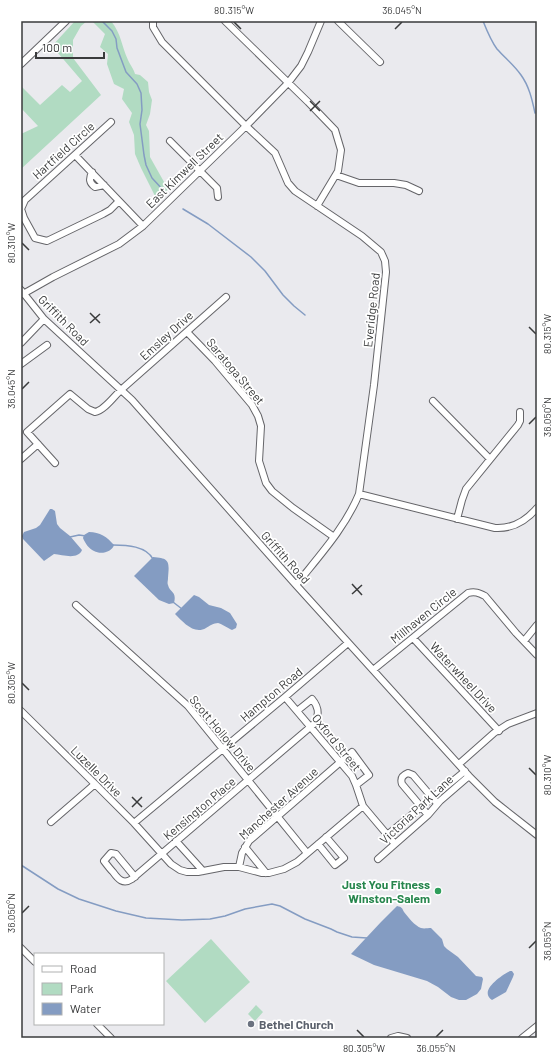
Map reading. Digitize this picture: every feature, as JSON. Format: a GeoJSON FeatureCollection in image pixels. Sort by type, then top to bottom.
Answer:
{"type":"FeatureCollection","features":[{"type":"Feature","properties":{"kind":"street"},"geometry":{"type":"LineString","coordinates":[[21,64],[66,21]]}},
{"type":"Feature","properties":{"kind":"street","name":"Everidge Road"},"geometry":{"type":"LineString","coordinates":[[153,21],[153,26],[162,42],[275,153],[288,183],[295,191],[362,236],[381,252],[385,261],[386,272],[374,385],[359,494],[344,523],[296,585]]}},
{"type":"Feature","properties":{"kind":"street"},"geometry":{"type":"LineString","coordinates":[[225,21],[336,130],[341,150],[338,171],[317,206]]}},
{"type":"Feature","properties":{"kind":"street","name":"East Kimwell Street"},"geometry":{"type":"LineString","coordinates":[[22,292],[119,244],[143,226],[288,83],[301,66],[321,21]]}},
{"type":"Feature","properties":{"kind":"street"},"geometry":{"type":"LineString","coordinates":[[338,21],[380,62]]}},
{"type":"Feature","properties":{"kind":"street","name":"Hartfield Circle"},"geometry":{"type":"LineString","coordinates":[[111,122],[25,200],[21,209],[24,218],[35,238],[47,241],[110,210],[119,201]]}},
{"type":"Feature","properties":{"kind":"street"},"geometry":{"type":"LineString","coordinates":[[170,141],[217,188],[218,197]]}},
{"type":"Feature","properties":{"kind":"street"},"geometry":{"type":"LineString","coordinates":[[75,154],[143,226]]}},
{"type":"Feature","properties":{"kind":"street"},"geometry":{"type":"LineString","coordinates":[[336,175],[359,183],[394,183],[406,185],[419,191]]}},
{"type":"Feature","properties":{"kind":"street","name":"Griffith Road"},"geometry":{"type":"LineString","coordinates":[[22,292],[44,319],[121,390],[158,429],[296,585],[469,776],[495,802],[537,835]]}},
{"type":"Feature","properties":{"kind":"street","name":"Emsley Drive"},"geometry":{"type":"LineString","coordinates":[[38,444],[27,432],[70,394],[88,409],[95,412],[100,411],[121,390],[226,297]]}},
{"type":"Feature","properties":{"kind":"street"},"geometry":{"type":"LineString","coordinates":[[21,343],[44,319]]}},
{"type":"Feature","properties":{"kind":"street","name":"Saratoga Street"},"geometry":{"type":"LineString","coordinates":[[188,332],[252,405],[258,416],[261,426],[259,461],[264,479],[272,491],[334,537]]}},
{"type":"Feature","properties":{"kind":"street"},"geometry":{"type":"LineString","coordinates":[[21,364],[47,345]]}},
{"type":"Feature","properties":{"kind":"street"},"geometry":{"type":"LineString","coordinates":[[433,401],[490,459]]}},
{"type":"Feature","properties":{"kind":"street"},"geometry":{"type":"LineString","coordinates":[[457,519],[464,493],[469,484],[518,425],[520,421],[520,412]]}},
{"type":"Feature","properties":{"kind":"street"},"geometry":{"type":"LineString","coordinates":[[21,459],[38,444],[55,463]]}},
{"type":"Feature","properties":{"kind":"street"},"geometry":{"type":"LineString","coordinates":[[359,494],[488,527],[500,528],[512,526],[525,520],[532,515],[537,508]]}},
{"type":"Feature","properties":{"kind":"street","name":"Millhaven Circle"},"geometry":{"type":"LineString","coordinates":[[373,670],[468,593],[473,592],[485,596],[537,655]]}},
{"type":"Feature","properties":{"kind":"street","name":"Scott Hollow Drive"},"geometry":{"type":"LineString","coordinates":[[76,605],[188,706],[307,853]]}},
{"type":"Feature","properties":{"kind":"street"},"geometry":{"type":"LineString","coordinates":[[524,641],[537,625]]}},
{"type":"Feature","properties":{"kind":"street","name":"Waterwheel Drive"},"geometry":{"type":"LineString","coordinates":[[413,638],[499,731]]}},
{"type":"Feature","properties":{"kind":"street","name":"Hampton Road"},"geometry":{"type":"LineString","coordinates":[[134,823],[348,643]]}},
{"type":"Feature","properties":{"kind":"street","name":"Oxford Street"},"geometry":{"type":"LineString","coordinates":[[285,697],[352,776],[362,806]]}},
{"type":"Feature","properties":{"kind":"street","name":"Kensington Place"},"geometry":{"type":"LineString","coordinates":[[135,877],[315,723],[318,711],[317,706],[312,699],[297,711]]}},
{"type":"Feature","properties":{"kind":"street","name":"Luzelle Drive"},"geometry":{"type":"LineString","coordinates":[[21,711],[134,823],[170,864],[187,872],[193,873],[224,867],[239,867],[266,873],[290,867],[362,806]]}},
{"type":"Feature","properties":{"kind":"street"},"geometry":{"type":"LineString","coordinates":[[462,767],[494,733],[508,724],[537,713]]}},
{"type":"Feature","properties":{"kind":"street","name":"Manchester Avenue"},"geometry":{"type":"LineString","coordinates":[[239,867],[242,853],[252,838],[352,752],[369,775],[356,785]]}},
{"type":"Feature","properties":{"kind":"street","name":"Victoria Park Lane"},"geometry":{"type":"LineString","coordinates":[[387,835],[432,798],[462,767]]}},
{"type":"Feature","properties":{"kind":"street"},"geometry":{"type":"LineString","coordinates":[[428,815],[402,784],[401,778],[406,774],[413,775],[437,804]]}},
{"type":"Feature","properties":{"kind":"street","name":"Victoria Park Lane"},"geometry":{"type":"LineString","coordinates":[[378,859],[469,776]]}},
{"type":"Feature","properties":{"kind":"street"},"geometry":{"type":"LineString","coordinates":[[52,822],[95,784]]}},
{"type":"Feature","properties":{"kind":"street"},"geometry":{"type":"LineString","coordinates":[[362,806],[395,844]]}},
{"type":"Feature","properties":{"kind":"street"},"geometry":{"type":"LineString","coordinates":[[531,831],[537,826]]}},
{"type":"Feature","properties":{"kind":"street"},"geometry":{"type":"LineString","coordinates":[[318,844],[336,865],[344,858],[326,837]]}},
{"type":"Feature","properties":{"kind":"street"},"geometry":{"type":"LineString","coordinates":[[176,841],[202,871]]}},
{"type":"Feature","properties":{"kind":"street"},"geometry":{"type":"LineString","coordinates":[[245,847],[266,873]]}},
{"type":"Feature","properties":{"kind":"street"},"geometry":{"type":"LineString","coordinates":[[111,853],[116,854],[135,877],[128,882],[122,881],[104,861],[111,853]]}},
{"type":"Feature","properties":{"kind":"street"},"geometry":{"type":"LineString","coordinates":[[21,948],[34,961]]}},
{"type":"Feature","properties":{"kind":"street"},"geometry":{"type":"LineString","coordinates":[[98,1025],[111,1038]]}},
{"type":"Feature","properties":{"kind":"street"},"geometry":{"type":"LineString","coordinates":[[522,1038],[537,1026]]}},
{"type":"Feature","properties":{"kind":"street"},"geometry":{"type":"LineString","coordinates":[[391,1038],[398,1036],[407,1038]]}},
{"type":"Feature","properties":{"kind":"green space"},"geometry":{"type":"Polygon","coordinates":[[[75,21],[87,21],[81,26],[73,40],[73,58],[101,95],[21,169],[21,134],[38,126],[21,108],[21,86],[40,105],[62,85],[70,92],[82,81],[52,46],[75,21]]]}},
{"type":"Feature","properties":{"kind":"green space"},"geometry":{"type":"Polygon","coordinates":[[[92,21],[111,21],[115,26],[135,74],[140,75],[148,82],[152,100],[150,114],[146,125],[149,131],[150,157],[168,189],[161,198],[155,196],[135,154],[134,135],[129,122],[132,113],[122,99],[124,89],[114,84],[107,64],[108,54],[100,47],[105,34],[92,21]]]}},
{"type":"Feature","properties":{"kind":"green space"},"geometry":{"type":"Polygon","coordinates":[[[211,939],[250,982],[205,1023],[166,981],[211,939]]]}},
{"type":"Feature","properties":{"kind":"green space"},"geometry":{"type":"Polygon","coordinates":[[[256,1005],[263,1012],[255,1021],[248,1014],[256,1005]]]}},
{"type":"Feature","properties":{"kind":"water"},"geometry":{"type":"Polygon","coordinates":[[[50,509],[55,511],[57,524],[60,528],[70,536],[82,550],[77,555],[70,556],[54,554],[44,561],[23,539],[22,536],[24,532],[40,525],[50,509]]]}},
{"type":"Feature","properties":{"kind":"water"},"geometry":{"type":"Polygon","coordinates":[[[89,532],[97,533],[106,537],[114,545],[113,547],[109,551],[103,553],[92,550],[87,546],[83,538],[84,535],[89,532]]]}},
{"type":"Feature","properties":{"kind":"water"},"geometry":{"type":"Polygon","coordinates":[[[153,557],[166,560],[168,562],[168,583],[169,588],[175,596],[174,603],[169,604],[159,600],[134,576],[153,557]]]}},
{"type":"Feature","properties":{"kind":"water"},"geometry":{"type":"Polygon","coordinates":[[[194,595],[209,605],[221,608],[230,613],[237,624],[236,628],[232,630],[218,623],[202,630],[197,630],[185,624],[175,614],[194,595]]]}},
{"type":"Feature","properties":{"kind":"water"},"geometry":{"type":"Polygon","coordinates":[[[397,906],[402,908],[410,919],[419,927],[431,928],[442,939],[444,946],[447,949],[458,957],[476,976],[482,977],[481,989],[477,994],[466,1000],[459,1000],[451,997],[427,981],[374,965],[351,954],[397,906]]]}},
{"type":"Feature","properties":{"kind":"water"},"geometry":{"type":"Polygon","coordinates":[[[510,971],[514,974],[506,992],[492,1000],[488,996],[489,988],[510,971]]]}},
{"type":"Feature","properties":{"kind":"waterway"},"geometry":{"type":"LineString","coordinates":[[102,21],[112,31],[116,39],[117,48],[126,72],[137,84],[141,93],[142,110],[140,124],[146,165],[152,178],[164,191]]}},
{"type":"Feature","properties":{"kind":"waterway"},"geometry":{"type":"LineString","coordinates":[[483,21],[497,49],[524,79],[530,93],[535,113]]}},
{"type":"Feature","properties":{"kind":"waterway"},"geometry":{"type":"LineString","coordinates":[[183,209],[208,224],[251,257],[265,271],[283,295],[305,315]]}},
{"type":"Feature","properties":{"kind":"waterway"},"geometry":{"type":"LineString","coordinates":[[70,537],[79,535],[86,536]]}},
{"type":"Feature","properties":{"kind":"waterway"},"geometry":{"type":"LineString","coordinates":[[113,545],[136,547],[146,551],[153,559]]}},
{"type":"Feature","properties":{"kind":"waterway"},"geometry":{"type":"LineString","coordinates":[[173,602],[182,609]]}},
{"type":"Feature","properties":{"kind":"waterway"},"geometry":{"type":"LineString","coordinates":[[21,865],[58,889],[79,899],[116,911],[146,918],[182,920],[210,919],[225,916],[245,909],[272,904],[280,906],[305,919],[337,932],[352,937],[367,938]]}},
{"type":"Feature","properties":{"kind":"place","name":"Just You Fitness Winston-Salem"},"geometry":{"type":"Point","coordinates":[438,891]}},
{"type":"Feature","properties":{"kind":"place","name":"Bethel Church"},"geometry":{"type":"Point","coordinates":[251,1024]}}]}
